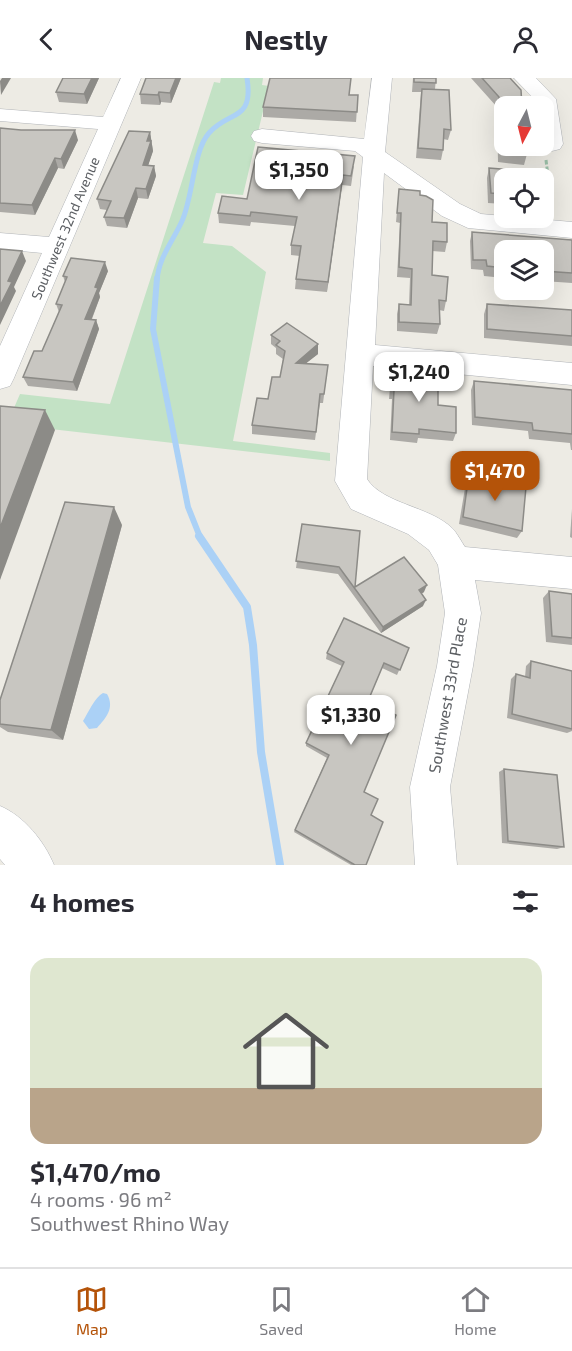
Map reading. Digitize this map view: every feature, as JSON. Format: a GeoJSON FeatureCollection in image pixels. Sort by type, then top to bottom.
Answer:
{"type":"FeatureCollection","features":[{"type":"Feature","properties":{"kind":"street","name":"Southwest 32nd Avenue"},"geometry":{"type":"LineString","coordinates":[[0,378],[131,78]]}},
{"type":"Feature","properties":{"kind":"street","name":"Southwest 33rd Place"},"geometry":{"type":"LineString","coordinates":[[382,78],[374,154],[351,481],[362,499],[420,524],[441,539],[455,562],[463,613],[455,666],[430,788],[436,865]]}},
{"type":"Feature","properties":{"kind":"street"},"geometry":{"type":"LineString","coordinates":[[524,78],[543,96]]}},
{"type":"Feature","properties":{"kind":"street"},"geometry":{"type":"LineString","coordinates":[[0,116],[110,124]]}},
{"type":"Feature","properties":{"kind":"street"},"geometry":{"type":"LineString","coordinates":[[262,136],[352,143],[374,154],[463,217],[491,224],[563,229]]}},
{"type":"Feature","properties":{"kind":"street"},"geometry":{"type":"LineString","coordinates":[[0,241],[58,246]]}},
{"type":"Feature","properties":{"kind":"street"},"geometry":{"type":"LineString","coordinates":[[361,354],[572,374]]}},
{"type":"Feature","properties":{"kind":"street"},"geometry":{"type":"LineString","coordinates":[[455,562],[572,573]]}},
{"type":"Feature","properties":{"kind":"street"},"geometry":{"type":"LineString","coordinates":[[0,827],[33,865]]}},
{"type":"Feature","properties":{"kind":"path"},"geometry":{"type":"LineString","coordinates":[[546,156],[563,229]]}},
{"type":"Feature","properties":{"kind":"green space"},"geometry":{"type":"Polygon","coordinates":[[[221,78],[263,78],[262,85],[269,86],[243,195],[216,193],[203,243],[232,246],[266,272],[233,441],[330,453],[330,461],[7,424],[20,394],[110,404],[214,82],[220,83],[221,78]]]}},
{"type":"Feature","properties":{"kind":"water"},"geometry":{"type":"Polygon","coordinates":[[[103,693],[107,694],[110,708],[97,728],[89,729],[83,721],[94,702],[103,693]]]}},
{"type":"Feature","properties":{"kind":"building"},"geometry":{"type":"Polygon","coordinates":[[[63,78],[92,78],[84,94],[56,92],[63,78]]]}},
{"type":"Feature","properties":{"kind":"building"},"geometry":{"type":"Polygon","coordinates":[[[146,78],[176,78],[170,93],[140,94],[146,78]]]}},
{"type":"Feature","properties":{"kind":"building"},"geometry":{"type":"Polygon","coordinates":[[[270,78],[351,78],[349,95],[358,95],[357,112],[263,107],[270,78]]]}},
{"type":"Feature","properties":{"kind":"building"},"geometry":{"type":"Polygon","coordinates":[[[414,78],[436,78],[436,83],[414,82],[414,78]]]}},
{"type":"Feature","properties":{"kind":"building"},"geometry":{"type":"Polygon","coordinates":[[[482,78],[510,78],[521,90],[521,96],[498,96],[482,78]]]}},
{"type":"Feature","properties":{"kind":"building"},"geometry":{"type":"Polygon","coordinates":[[[422,89],[449,90],[451,130],[444,129],[443,150],[418,148],[422,89]]]}},
{"type":"Feature","properties":{"kind":"building"},"geometry":{"type":"Polygon","coordinates":[[[0,128],[75,130],[61,159],[55,158],[32,205],[0,203],[0,128]]]}},
{"type":"Feature","properties":{"kind":"building"},"geometry":{"type":"Polygon","coordinates":[[[129,131],[150,132],[147,141],[151,141],[143,165],[154,166],[146,189],[136,188],[124,218],[104,217],[111,201],[97,199],[129,131]]]}},
{"type":"Feature","properties":{"kind":"building"},"geometry":{"type":"Polygon","coordinates":[[[258,147],[355,156],[351,176],[343,175],[328,282],[296,279],[301,246],[291,245],[297,217],[251,212],[250,216],[218,213],[222,196],[247,199],[258,147]]]}},
{"type":"Feature","properties":{"kind":"building"},"geometry":{"type":"Polygon","coordinates":[[[489,168],[494,168],[494,193],[491,193],[489,168]]]}},
{"type":"Feature","properties":{"kind":"building"},"geometry":{"type":"Polygon","coordinates":[[[399,189],[420,191],[420,195],[433,200],[432,222],[447,223],[447,242],[433,241],[432,275],[448,277],[446,301],[439,300],[440,324],[399,322],[399,304],[411,305],[412,269],[399,267],[401,213],[397,213],[399,189]]]}},
{"type":"Feature","properties":{"kind":"building"},"geometry":{"type":"Polygon","coordinates":[[[472,232],[572,240],[572,273],[554,272],[554,240],[494,240],[494,267],[487,266],[486,260],[473,260],[472,232]]]}},
{"type":"Feature","properties":{"kind":"building"},"geometry":{"type":"Polygon","coordinates":[[[0,249],[22,251],[8,281],[12,282],[0,306],[0,249]]]}},
{"type":"Feature","properties":{"kind":"building"},"geometry":{"type":"Polygon","coordinates":[[[71,258],[105,262],[95,287],[98,288],[85,319],[96,320],[73,382],[23,377],[34,351],[42,351],[62,305],[56,304],[67,277],[63,276],[71,258]]]}},
{"type":"Feature","properties":{"kind":"building"},"geometry":{"type":"Polygon","coordinates":[[[487,304],[572,310],[572,336],[487,329],[487,304]]]}},
{"type":"Feature","properties":{"kind":"building"},"geometry":{"type":"Polygon","coordinates":[[[287,323],[318,344],[296,363],[328,365],[324,394],[320,394],[316,432],[252,425],[257,398],[268,399],[272,377],[280,377],[285,351],[276,345],[280,341],[271,335],[287,323]]]}},
{"type":"Feature","properties":{"kind":"building"},"geometry":{"type":"Polygon","coordinates":[[[392,367],[438,372],[438,405],[456,407],[456,433],[419,429],[419,434],[392,432],[394,390],[391,390],[392,367]]]}},
{"type":"Feature","properties":{"kind":"building"},"geometry":{"type":"Polygon","coordinates":[[[474,381],[572,390],[572,434],[533,430],[532,423],[475,417],[474,381]]]}},
{"type":"Feature","properties":{"kind":"building"},"geometry":{"type":"Polygon","coordinates":[[[0,406],[45,410],[0,528],[0,406]]]}},
{"type":"Feature","properties":{"kind":"building"},"geometry":{"type":"Polygon","coordinates":[[[469,474],[526,487],[522,531],[463,517],[469,474]]]}},
{"type":"Feature","properties":{"kind":"building"},"geometry":{"type":"Polygon","coordinates":[[[65,502],[114,507],[51,730],[0,724],[0,700],[65,502]]]}},
{"type":"Feature","properties":{"kind":"building"},"geometry":{"type":"Polygon","coordinates":[[[302,524],[360,531],[355,587],[404,557],[427,585],[419,590],[426,600],[383,627],[339,567],[296,561],[302,524]]]}},
{"type":"Feature","properties":{"kind":"building"},"geometry":{"type":"Polygon","coordinates":[[[549,591],[572,594],[572,638],[552,636],[549,591]]]}},
{"type":"Feature","properties":{"kind":"building"},"geometry":{"type":"Polygon","coordinates":[[[344,618],[409,648],[400,670],[384,663],[368,701],[396,715],[364,792],[378,799],[371,815],[383,822],[366,865],[355,865],[295,830],[329,755],[306,743],[344,662],[327,653],[344,618]]]}},
{"type":"Feature","properties":{"kind":"building"},"geometry":{"type":"Polygon","coordinates":[[[531,661],[572,671],[572,729],[512,714],[516,674],[530,678],[531,661]]]}},
{"type":"Feature","properties":{"kind":"building"},"geometry":{"type":"Polygon","coordinates":[[[504,769],[557,775],[564,847],[508,841],[504,769]]]}},
{"type":"Feature","properties":{"kind":"waterway"},"geometry":{"type":"LineString","coordinates":[[157,280],[163,256],[186,211],[196,162],[204,141],[217,126],[243,109],[247,102],[247,78]]}},
{"type":"Feature","properties":{"kind":"waterway"},"geometry":{"type":"LineString","coordinates":[[157,278],[153,329],[188,507],[200,537]]}},
{"type":"Feature","properties":{"kind":"waterway"},"geometry":{"type":"LineString","coordinates":[[199,536],[247,607],[253,645],[261,752],[280,865]]}}]}
